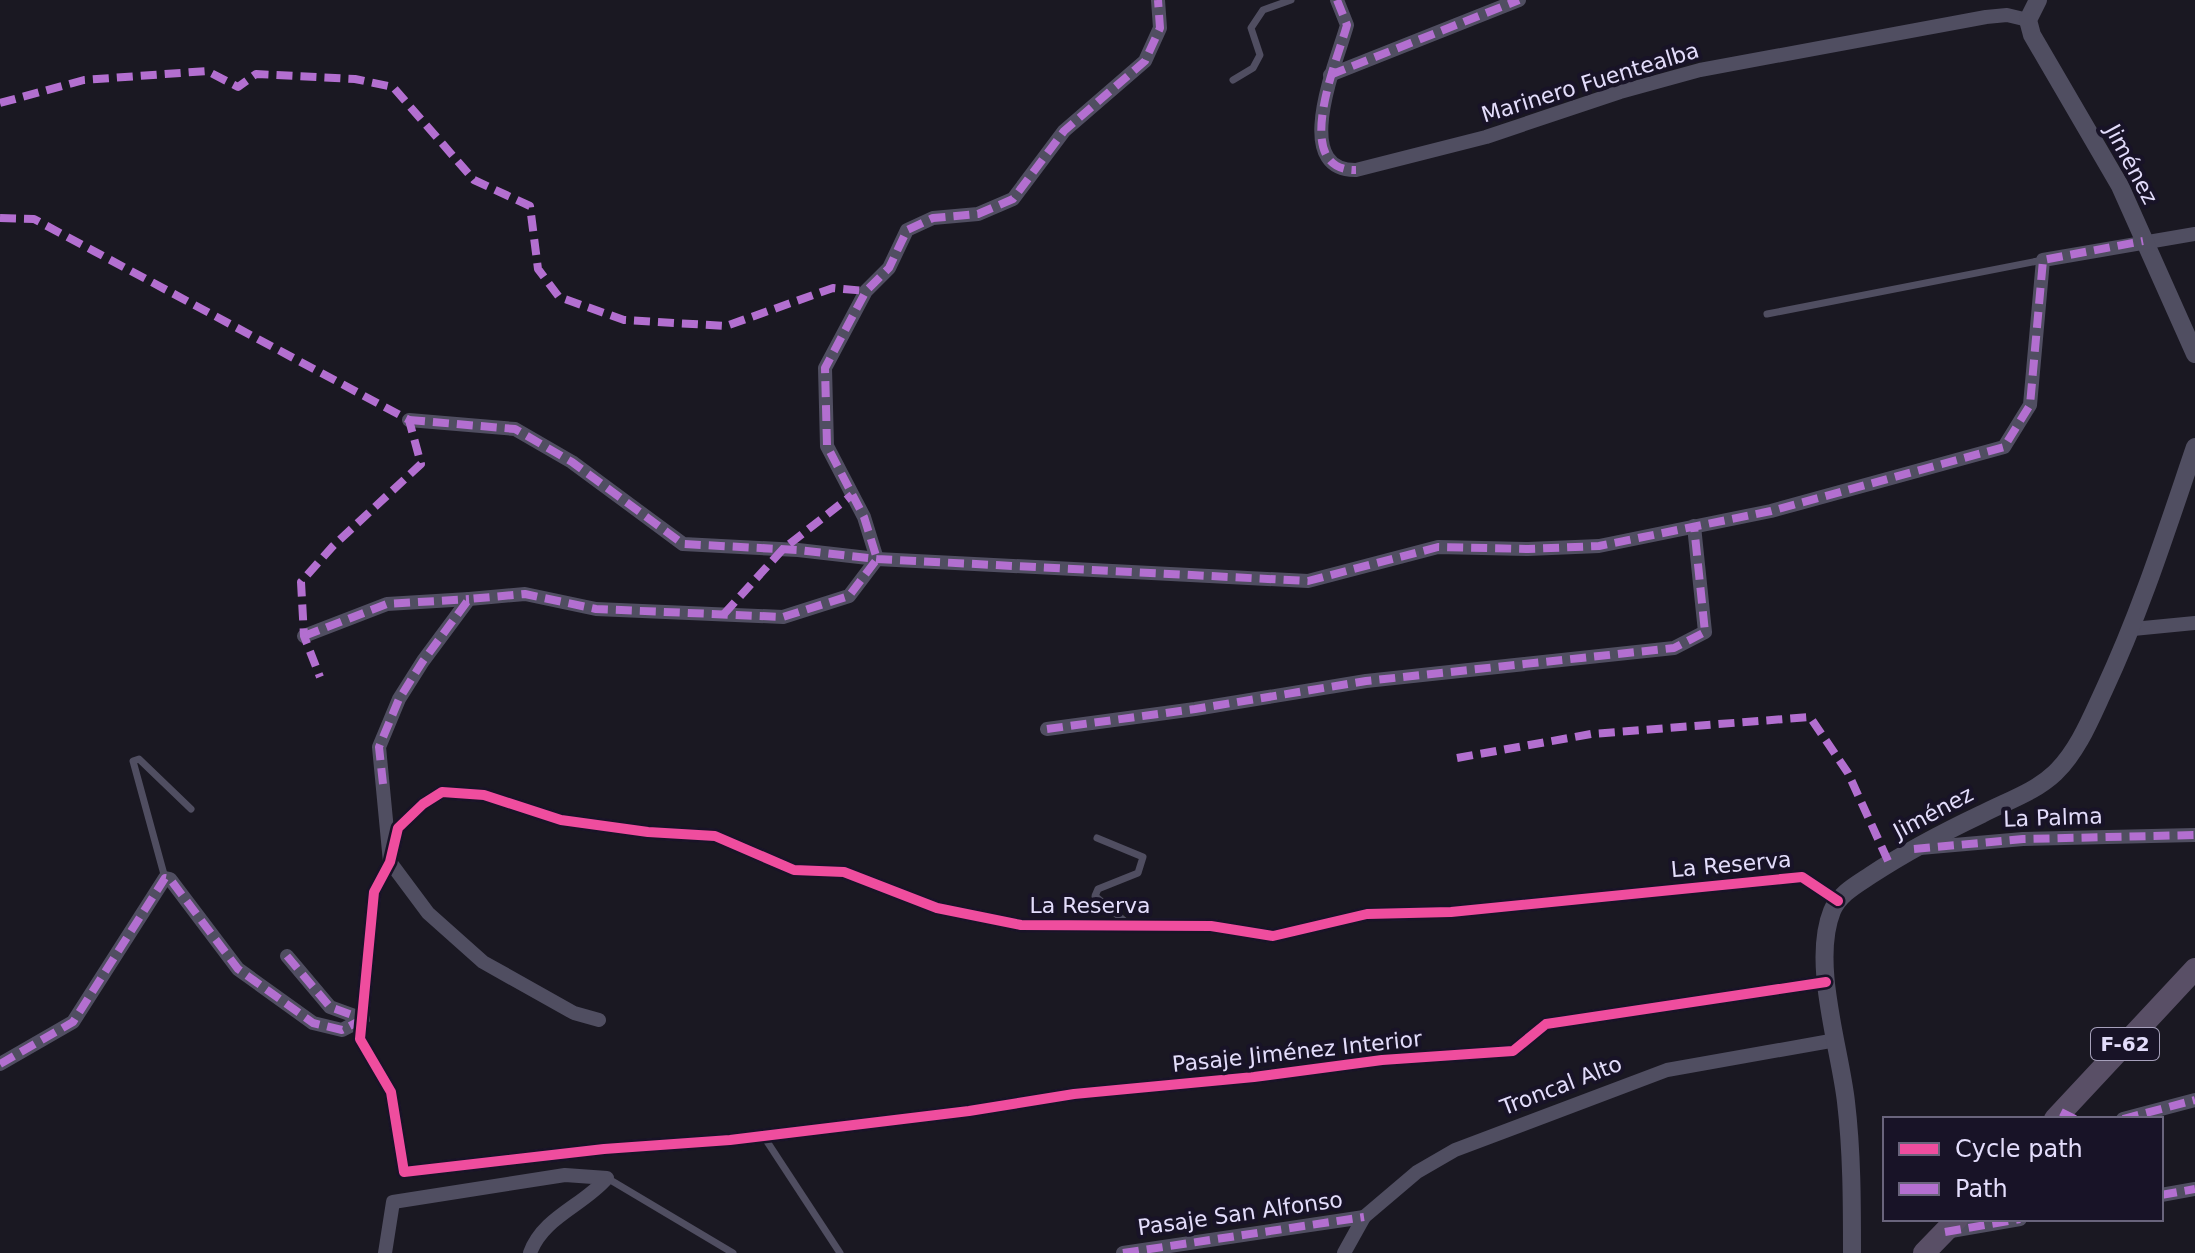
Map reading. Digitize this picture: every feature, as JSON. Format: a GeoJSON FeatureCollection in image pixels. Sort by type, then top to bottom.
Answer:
{"type":"FeatureCollection","features":[{"type":"Feature","properties":{"kind":"main road","name":"F-62"},"geometry":{"type":"LineString","coordinates":[[2063,1117],[2195,969]]}},
{"type":"Feature","properties":{"kind":"main road"},"geometry":{"type":"LineString","coordinates":[[1924,1253],[1951,1225]]}},
{"type":"Feature","properties":{"kind":"street"},"geometry":{"type":"LineString","coordinates":[[877,559],[864,517],[827,446],[825,368],[866,291],[889,268],[907,230],[933,218],[978,214],[1013,199],[1064,131],[1145,61],[1160,28],[1158,0]]}},
{"type":"Feature","properties":{"kind":"street"},"geometry":{"type":"LineString","coordinates":[[1330,75],[1347,25],[1337,0]]}},
{"type":"Feature","properties":{"kind":"street"},"geometry":{"type":"LineString","coordinates":[[1330,75],[1519,0]]}},
{"type":"Feature","properties":{"kind":"street"},"geometry":{"type":"LineString","coordinates":[[2028,20],[2038,0]]}},
{"type":"Feature","properties":{"kind":"street","name":"Marinero Fuentealba"},"geometry":{"type":"LineString","coordinates":[[1330,75],[1322,140],[1326,159],[1340,170],[1356,170],[1486,137],[1620,92],[1700,70],[1986,17],[2007,15],[2028,20]]}},
{"type":"Feature","properties":{"kind":"street","name":"Jiménez"},"geometry":{"type":"LineString","coordinates":[[2028,20],[2041,54],[2120,186],[2195,354]]}},
{"type":"Feature","properties":{"kind":"street"},"geometry":{"type":"LineString","coordinates":[[409,420],[515,429],[572,462],[683,544],[798,550],[877,559],[1308,581],[1438,547],[1528,549],[1599,546],[1771,511],[2004,447],[2030,405],[2043,260],[2195,234]]}},
{"type":"Feature","properties":{"kind":"street","name":"Jiménez"},"geometry":{"type":"LineString","coordinates":[[1838,901],[1850,889],[1914,849],[2027,792],[2054,774],[2079,740],[2133,629],[2195,447]]}},
{"type":"Feature","properties":{"kind":"street"},"geometry":{"type":"LineString","coordinates":[[1047,729],[1366,681],[1674,648],[1705,632],[1694,526]]}},
{"type":"Feature","properties":{"kind":"street"},"geometry":{"type":"LineString","coordinates":[[304,636],[387,604],[525,594],[596,609],[783,617],[849,596],[877,559]]}},
{"type":"Feature","properties":{"kind":"street"},"geometry":{"type":"LineString","coordinates":[[469,599],[399,699],[379,747],[390,862],[428,913],[483,962],[574,1013],[599,1020]]}},
{"type":"Feature","properties":{"kind":"street"},"geometry":{"type":"LineString","coordinates":[[2133,629],[2195,623]]}},
{"type":"Feature","properties":{"kind":"street","name":"La Reserva"},"geometry":{"type":"LineString","coordinates":[[363,1019],[374,892],[390,862],[398,828],[423,804],[442,792],[484,795],[561,820],[648,832],[715,836],[794,870],[844,872],[937,908],[1021,925],[1211,926],[1273,936],[1367,914],[1451,912],[1802,877],[1838,901]]}},
{"type":"Feature","properties":{"kind":"street","name":"La Palma"},"geometry":{"type":"LineString","coordinates":[[1914,849],[2023,839],[2195,835]]}},
{"type":"Feature","properties":{"kind":"street"},"geometry":{"type":"LineString","coordinates":[[0,1064],[73,1022],[165,878],[170,879],[238,969],[313,1023],[342,1030],[363,1019]]}},
{"type":"Feature","properties":{"kind":"street"},"geometry":{"type":"LineString","coordinates":[[1838,901],[1829,922],[1826,982],[1846,1102],[1852,1184],[1852,1253]]}},
{"type":"Feature","properties":{"kind":"street"},"geometry":{"type":"LineString","coordinates":[[287,956],[330,1007],[363,1019]]}},
{"type":"Feature","properties":{"kind":"street","name":"Pasaje Jiménez Interior"},"geometry":{"type":"LineString","coordinates":[[363,1019],[360,1039],[391,1092],[404,1172],[763,1135],[969,1111],[1074,1094],[1254,1077],[1382,1060],[1513,1051],[1546,1024],[1826,982]]}},
{"type":"Feature","properties":{"kind":"street","name":"Troncal Alto"},"geometry":{"type":"LineString","coordinates":[[1344,1253],[1364,1217],[1417,1172],[1455,1150],[1667,1070],[1836,1040]]}},
{"type":"Feature","properties":{"kind":"street"},"geometry":{"type":"LineString","coordinates":[[2131,1117],[2195,1100]]}},
{"type":"Feature","properties":{"kind":"street"},"geometry":{"type":"LineString","coordinates":[[385,1253],[393,1202],[565,1175],[607,1178]]}},
{"type":"Feature","properties":{"kind":"street"},"geometry":{"type":"LineString","coordinates":[[530,1253],[533,1243],[549,1223],[585,1200],[607,1178]]}},
{"type":"Feature","properties":{"kind":"street"},"geometry":{"type":"LineString","coordinates":[[2163,1195],[2195,1189]]}},
{"type":"Feature","properties":{"kind":"street","name":"Pasaje San Alfonso"},"geometry":{"type":"LineString","coordinates":[[1123,1253],[1364,1217]]}},
{"type":"Feature","properties":{"kind":"street"},"geometry":{"type":"LineString","coordinates":[[1951,1225],[1997,1221]]}},
{"type":"Feature","properties":{"kind":"lane"},"geometry":{"type":"LineString","coordinates":[[1233,80],[1253,68],[1260,55],[1251,28],[1263,10],[1291,0]]}},
{"type":"Feature","properties":{"kind":"lane"},"geometry":{"type":"LineString","coordinates":[[1767,314],[2043,260]]}},
{"type":"Feature","properties":{"kind":"lane"},"geometry":{"type":"LineString","coordinates":[[165,878],[133,761],[139,759],[191,809]]}},
{"type":"Feature","properties":{"kind":"lane"},"geometry":{"type":"LineString","coordinates":[[1097,838],[1143,857],[1138,873],[1098,889],[1095,896],[1130,925]]}},
{"type":"Feature","properties":{"kind":"lane"},"geometry":{"type":"LineString","coordinates":[[763,1135],[840,1253]]}},
{"type":"Feature","properties":{"kind":"lane"},"geometry":{"type":"LineString","coordinates":[[607,1178],[733,1253]]}},
{"type":"Feature","properties":{"kind":"marked path"},"geometry":{"type":"LineString","coordinates":[[383,784],[379,747],[399,699],[469,599],[525,594],[596,609],[783,617],[849,596],[877,559],[864,517],[827,446],[825,368],[866,291],[889,268],[907,230],[933,218],[978,214],[1013,199],[1064,131],[1145,61],[1160,28],[1158,0]]}},
{"type":"Feature","properties":{"kind":"marked path"},"geometry":{"type":"LineString","coordinates":[[1337,0],[1347,25],[1328,86],[1321,134],[1325,153],[1336,165],[1356,170]]}},
{"type":"Feature","properties":{"kind":"marked path"},"geometry":{"type":"LineString","coordinates":[[1330,75],[1519,0]]}},
{"type":"Feature","properties":{"kind":"marked path"},"geometry":{"type":"LineString","coordinates":[[0,103],[84,80],[207,71],[238,87],[256,74],[355,79],[393,87],[474,180],[530,206],[538,269],[559,297],[624,320],[726,326],[833,288],[866,291]]}},
{"type":"Feature","properties":{"kind":"marked path"},"geometry":{"type":"LineString","coordinates":[[0,218],[34,219],[409,420],[421,464],[333,546],[301,582],[304,636],[320,677]]}},
{"type":"Feature","properties":{"kind":"marked path"},"geometry":{"type":"LineString","coordinates":[[409,420],[515,429],[572,462],[683,544],[798,550],[877,559],[1308,581],[1438,547],[1528,549],[1599,546],[1771,511],[2004,447],[2030,405],[2043,260],[2143,241]]}},
{"type":"Feature","properties":{"kind":"marked path"},"geometry":{"type":"LineString","coordinates":[[724,614],[783,549],[852,495]]}},
{"type":"Feature","properties":{"kind":"marked path"},"geometry":{"type":"LineString","coordinates":[[1047,729],[1366,681],[1674,648],[1705,632],[1694,526]]}},
{"type":"Feature","properties":{"kind":"marked path"},"geometry":{"type":"LineString","coordinates":[[304,636],[387,604],[469,599]]}},
{"type":"Feature","properties":{"kind":"marked path"},"geometry":{"type":"LineString","coordinates":[[1457,758],[1591,734],[1810,717],[1848,773],[1889,863]]}},
{"type":"Feature","properties":{"kind":"marked path"},"geometry":{"type":"LineString","coordinates":[[1914,849],[2023,839],[2195,835]]}},
{"type":"Feature","properties":{"kind":"marked path"},"geometry":{"type":"LineString","coordinates":[[0,1064],[73,1022],[165,878],[170,879],[238,969],[313,1023],[342,1030],[363,1019]]}},
{"type":"Feature","properties":{"kind":"marked path"},"geometry":{"type":"LineString","coordinates":[[287,956],[330,1007],[363,1019]]}},
{"type":"Feature","properties":{"kind":"marked path"},"geometry":{"type":"LineString","coordinates":[[2131,1117],[2195,1100]]}},
{"type":"Feature","properties":{"kind":"marked path"},"geometry":{"type":"LineString","coordinates":[[2061,1112],[2071,1117]]}},
{"type":"Feature","properties":{"kind":"marked path"},"geometry":{"type":"LineString","coordinates":[[2163,1195],[2195,1189]]}},
{"type":"Feature","properties":{"kind":"marked path"},"geometry":{"type":"LineString","coordinates":[[1123,1253],[1364,1217]]}},
{"type":"Feature","properties":{"kind":"marked path"},"geometry":{"type":"LineString","coordinates":[[1945,1232],[2008,1221]]}},
{"type":"Feature","properties":{"kind":"cycle path"},"geometry":{"type":"LineString","coordinates":[[1826,982],[1546,1024],[1513,1051],[1382,1060],[1254,1077],[1074,1094],[969,1111],[730,1140],[604,1149],[404,1172],[391,1092],[360,1039],[374,892],[390,862],[398,828],[423,804],[442,792],[484,795],[561,820],[648,832],[715,836],[794,870],[844,872],[937,908],[1021,925],[1211,926],[1273,936],[1367,914],[1451,912],[1802,877],[1838,901]]}}]}
